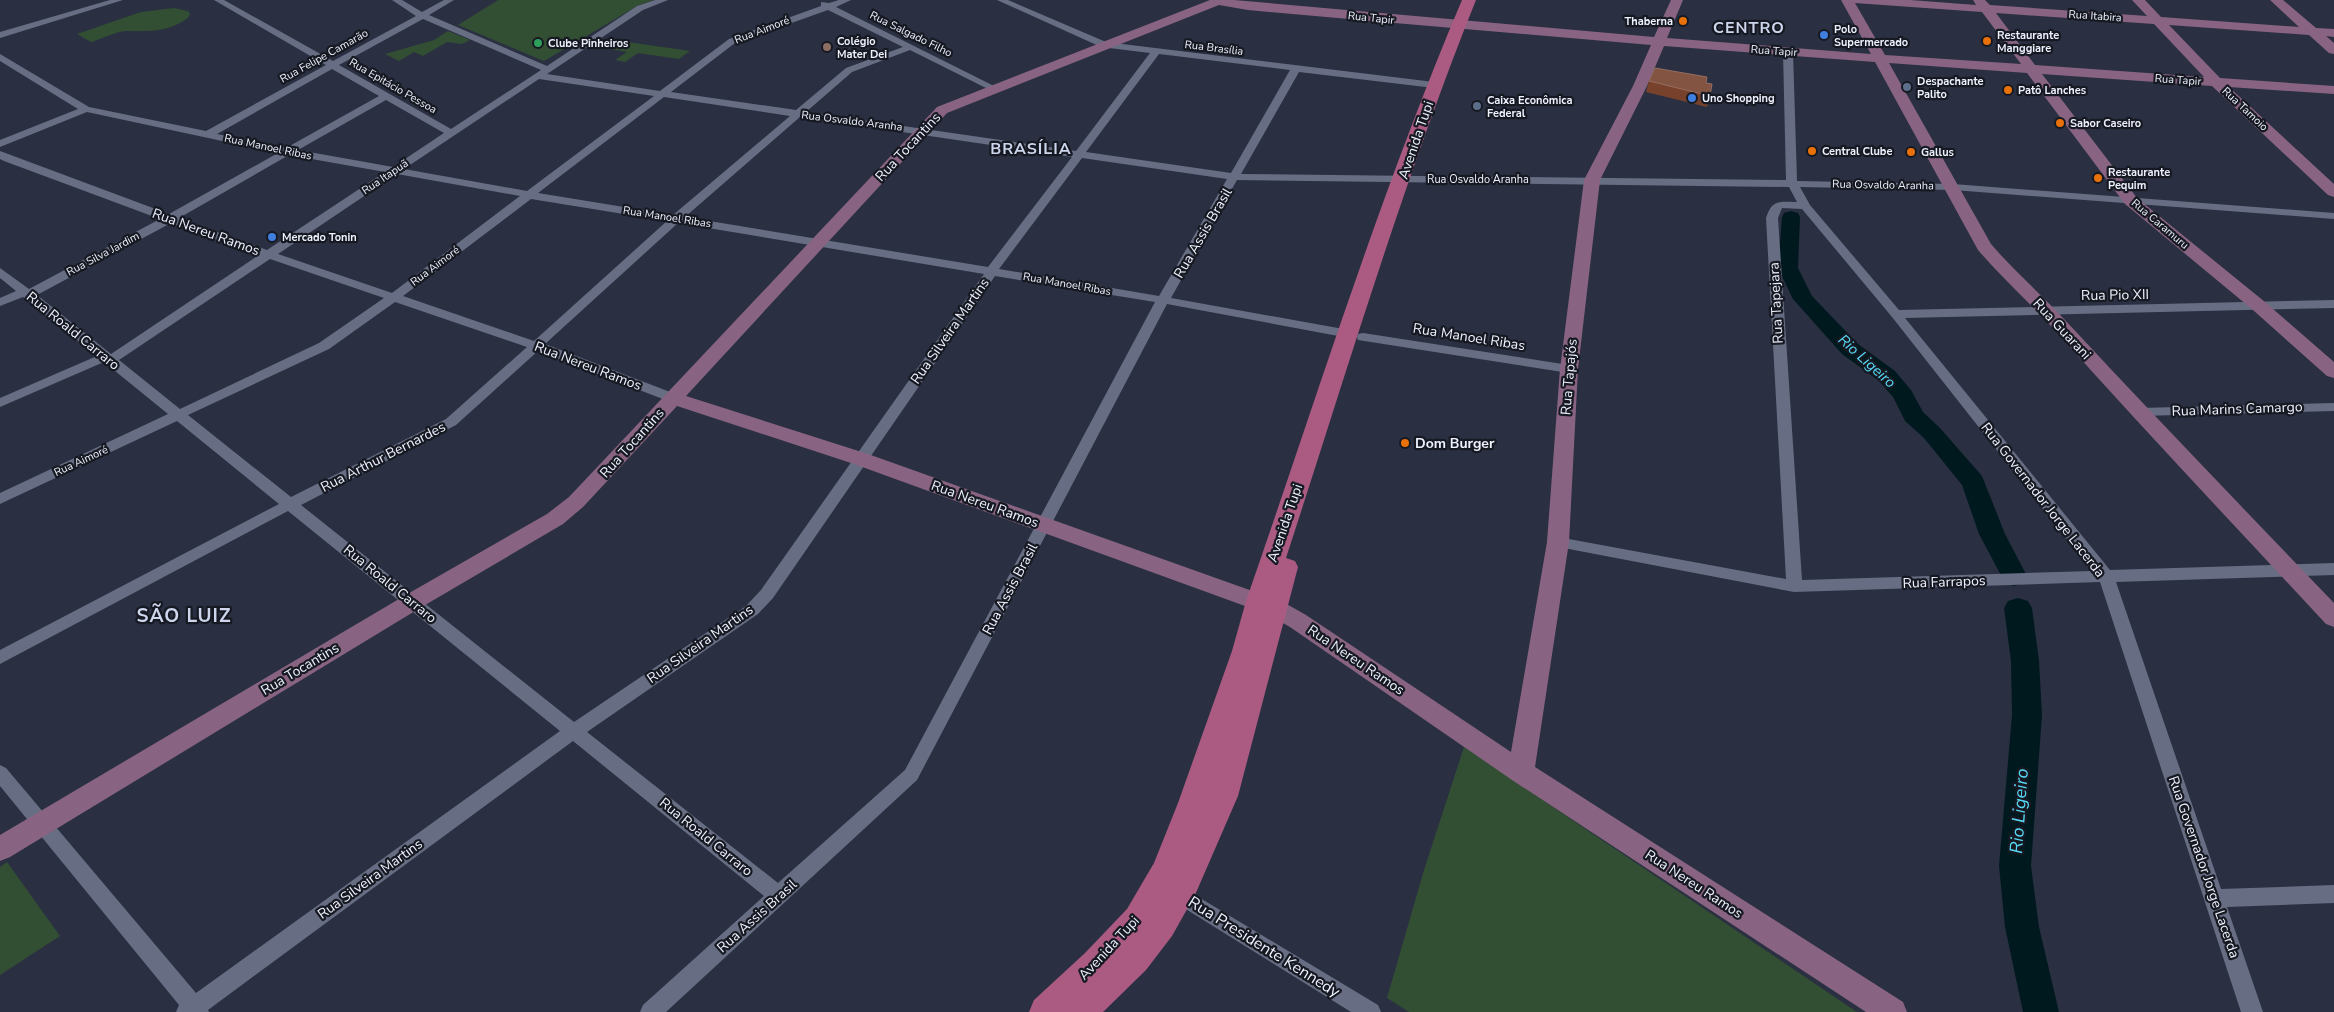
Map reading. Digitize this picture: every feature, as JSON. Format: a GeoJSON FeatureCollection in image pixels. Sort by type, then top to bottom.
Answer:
{"type":"FeatureCollection","features":[{"type":"Feature","properties":{"kind":"main road","name":"Avenida Tupi"},"geometry":{"type":"LineString","coordinates":[[1046,1012],[1097,964],[1138,919],[1169,889],[1223,796],[1267,604],[1287,566],[1356,335],[1463,27],[1469,0]]}},
{"type":"Feature","properties":{"kind":"main road","name":"Avenida Tupi"},"geometry":{"type":"LineString","coordinates":[[1409,179],[1434,85],[1478,0]]}},
{"type":"Feature","properties":{"kind":"main road","name":"Avenida Tupi"},"geometry":{"type":"LineString","coordinates":[[1079,1012],[1134,959],[1161,926],[1169,889]]}},
{"type":"Feature","properties":{"kind":"street"},"geometry":{"type":"LineString","coordinates":[[0,35],[118,0]]}},
{"type":"Feature","properties":{"kind":"street","name":"Rua Epitácio Pessoa"},"geometry":{"type":"LineString","coordinates":[[218,0],[451,133]]}},
{"type":"Feature","properties":{"kind":"street","name":"Rua Osvaldo Aranha"},"geometry":{"type":"LineString","coordinates":[[396,0],[422,15],[543,73],[663,94],[924,130],[1235,177],[1592,180],[1953,187],[2334,216]]}},
{"type":"Feature","properties":{"kind":"street","name":"Rua Felipe Camarão"},"geometry":{"type":"LineString","coordinates":[[209,134],[450,0]]}},
{"type":"Feature","properties":{"kind":"street","name":"Rua Itapuã"},"geometry":{"type":"LineString","coordinates":[[0,403],[108,359],[269,255],[640,8],[664,0]]}},
{"type":"Feature","properties":{"kind":"street","name":"Rua Salgado Filho"},"geometry":{"type":"LineString","coordinates":[[816,0],[995,88]]}},
{"type":"Feature","properties":{"kind":"street","name":"Rua Aimoré"},"geometry":{"type":"LineString","coordinates":[[0,499],[324,346],[394,297],[732,41],[847,0]]}},
{"type":"Feature","properties":{"kind":"street","name":"Rua Brasília"},"geometry":{"type":"LineString","coordinates":[[1001,0],[1104,45],[1434,85]]}},
{"type":"Feature","properties":{"kind":"street","name":"Rua Tocantins"},"geometry":{"type":"LineString","coordinates":[[0,849],[412,602],[555,519],[576,502],[942,110],[1218,0]]}},
{"type":"Feature","properties":{"kind":"street","name":"Rua Tapir"},"geometry":{"type":"LineString","coordinates":[[1218,0],[1248,6],[1463,27],[1881,60],[2334,90]]}},
{"type":"Feature","properties":{"kind":"street","name":"Rua Tapajós"},"geometry":{"type":"LineString","coordinates":[[1521,772],[1558,542],[1569,369],[1592,180],[1640,86],[1677,0]]}},
{"type":"Feature","properties":{"kind":"street","name":"Rua Guarani"},"geometry":{"type":"LineString","coordinates":[[1847,0],[1953,187],[1984,246],[2005,271],[2047,311],[2139,412],[2334,618]]}},
{"type":"Feature","properties":{"kind":"street","name":"Rua Itabira"},"geometry":{"type":"LineString","coordinates":[[1856,0],[1983,4],[2334,33]]}},
{"type":"Feature","properties":{"kind":"street","name":"Rua Tamoio"},"geometry":{"type":"LineString","coordinates":[[2138,0],[2216,82],[2334,192]]}},
{"type":"Feature","properties":{"kind":"street"},"geometry":{"type":"LineString","coordinates":[[2276,0],[2334,50]]}},
{"type":"Feature","properties":{"kind":"street","name":"Rua Caramuru"},"geometry":{"type":"LineString","coordinates":[[1983,4],[2131,201],[2259,306],[2334,372]]}},
{"type":"Feature","properties":{"kind":"street","name":"Rua Arthur Bernardes"},"geometry":{"type":"LineString","coordinates":[[0,658],[290,504],[451,422],[676,219],[849,70],[910,47]]}},
{"type":"Feature","properties":{"kind":"street","name":"Rua Silveira Martins"},"geometry":{"type":"LineString","coordinates":[[193,1010],[574,731],[752,610],[767,594],[991,272],[1156,52]]}},
{"type":"Feature","properties":{"kind":"street"},"geometry":{"type":"LineString","coordinates":[[1788,52],[1792,183],[1805,206]]}},
{"type":"Feature","properties":{"kind":"street","name":"Rua Manoel Ribas"},"geometry":{"type":"LineString","coordinates":[[0,57],[86,109],[289,152],[530,195],[1163,300],[1356,335],[1569,369]]}},
{"type":"Feature","properties":{"kind":"street","name":"Rua Assis Brasil"},"geometry":{"type":"LineString","coordinates":[[651,1012],[911,774],[1163,300],[1296,69]]}},
{"type":"Feature","properties":{"kind":"street","name":"Rua Silva Jardim"},"geometry":{"type":"LineString","coordinates":[[0,302],[27,294],[169,219],[386,96]]}},
{"type":"Feature","properties":{"kind":"street"},"geometry":{"type":"LineString","coordinates":[[0,144],[86,109]]}},
{"type":"Feature","properties":{"kind":"street","name":"Rua Nereu Ramos"},"geometry":{"type":"LineString","coordinates":[[0,154],[8,160],[269,255],[537,346],[673,398],[861,459],[1267,604],[1298,621],[1521,772],[1892,1012]]}},
{"type":"Feature","properties":{"kind":"street","name":"Rua Tapejara"},"geometry":{"type":"LineString","coordinates":[[1794,586],[1772,218],[1775,208],[1780,205],[1805,206]]}},
{"type":"Feature","properties":{"kind":"street","name":"Rua Governador Jorge Lacerda"},"geometry":{"type":"LineString","coordinates":[[1805,206],[1896,314],[2106,577],[2252,1012]]}},
{"type":"Feature","properties":{"kind":"street","name":"Rua Roald Carraro"},"geometry":{"type":"LineString","coordinates":[[0,272],[779,896]]}},
{"type":"Feature","properties":{"kind":"street","name":"Rua Pio XII"},"geometry":{"type":"LineString","coordinates":[[1896,314],[2334,304]]}},
{"type":"Feature","properties":{"kind":"street","name":"Rua Marins Camargo"},"geometry":{"type":"LineString","coordinates":[[2139,412],[2334,406]]}},
{"type":"Feature","properties":{"kind":"street","name":"Rua Farrapos"},"geometry":{"type":"LineString","coordinates":[[1558,542],[1794,586],[2334,569]]}},
{"type":"Feature","properties":{"kind":"street"},"geometry":{"type":"LineString","coordinates":[[0,773],[193,1010]]}},
{"type":"Feature","properties":{"kind":"street","name":"Rua Presidente Kennedy"},"geometry":{"type":"LineString","coordinates":[[1169,889],[1370,1012]]}},
{"type":"Feature","properties":{"kind":"street"},"geometry":{"type":"LineString","coordinates":[[2215,898],[2334,894]]}},
{"type":"Feature","properties":{"kind":"green space","name":"Clube Pinheiros"},"geometry":{"type":"Polygon","coordinates":[[[498,0],[654,0],[639,5],[544,61],[458,25],[498,0]]]}},
{"type":"Feature","properties":{"kind":"green space"},"geometry":{"type":"Polygon","coordinates":[[[174,8],[188,11],[190,14],[188,18],[180,23],[165,29],[125,31],[91,42],[77,34],[141,12],[174,8]]]}},
{"type":"Feature","properties":{"kind":"green space"},"geometry":{"type":"Polygon","coordinates":[[[448,31],[470,40],[462,44],[447,42],[423,56],[414,52],[399,61],[385,54],[434,40],[448,31]]]}},
{"type":"Feature","properties":{"kind":"green space"},"geometry":{"type":"Polygon","coordinates":[[[621,41],[690,51],[679,59],[638,53],[625,62],[615,60],[627,52],[609,49],[621,41]]]}},
{"type":"Feature","properties":{"kind":"green space"},"geometry":{"type":"Polygon","coordinates":[[[1464,747],[1857,1012],[1409,1012],[1387,998],[1424,870],[1464,747]]]}},
{"type":"Feature","properties":{"kind":"green space"},"geometry":{"type":"Polygon","coordinates":[[[7,862],[60,936],[0,975],[0,867],[7,862]]]}},
{"type":"Feature","properties":{"kind":"building"},"geometry":{"type":"Polygon","coordinates":[[[1655,68],[1707,77],[1706,83],[1712,84],[1710,96],[1649,81],[1655,68]]]}},
{"type":"Feature","properties":{"kind":"waterway","name":"Rio Ligeiro"},"geometry":{"type":"LineString","coordinates":[[1791,217],[1788,268],[1803,299],[1850,349],[1887,376],[1903,395],[1913,416],[1932,433],[1973,482],[1992,534],[2014,576]]}},
{"type":"Feature","properties":{"kind":"waterway","name":"Rio Ligeiro"},"geometry":{"type":"LineString","coordinates":[[2018,608],[2025,661],[2027,715],[2021,811],[2015,866],[2022,927],[2041,1012]]}},
{"type":"Feature","properties":{"kind":"place","name":"Thaberna"},"geometry":{"type":"Point","coordinates":[1683,21]}},
{"type":"Feature","properties":{"kind":"place","name":"Polo Supermercado"},"geometry":{"type":"Point","coordinates":[1824,35]}},
{"type":"Feature","properties":{"kind":"place","name":"Restaurante Manggiare"},"geometry":{"type":"Point","coordinates":[1987,41]}},
{"type":"Feature","properties":{"kind":"place","name":"Clube Pinheiros"},"geometry":{"type":"Point","coordinates":[538,43]}},
{"type":"Feature","properties":{"kind":"place","name":"Colégio Mater Dei"},"geometry":{"type":"Point","coordinates":[827,47]}},
{"type":"Feature","properties":{"kind":"place","name":"Despachante Palito"},"geometry":{"type":"Point","coordinates":[1907,87]}},
{"type":"Feature","properties":{"kind":"place","name":"Patô Lanches"},"geometry":{"type":"Point","coordinates":[2008,90]}},
{"type":"Feature","properties":{"kind":"place","name":"Uno Shopping"},"geometry":{"type":"Point","coordinates":[1692,98]}},
{"type":"Feature","properties":{"kind":"place","name":"Caixa Econômica Federal"},"geometry":{"type":"Point","coordinates":[1477,106]}},
{"type":"Feature","properties":{"kind":"place","name":"Sabor Caseiro"},"geometry":{"type":"Point","coordinates":[2060,123]}},
{"type":"Feature","properties":{"kind":"place","name":"Central Clube"},"geometry":{"type":"Point","coordinates":[1812,151]}},
{"type":"Feature","properties":{"kind":"place","name":"Gallus"},"geometry":{"type":"Point","coordinates":[1911,152]}},
{"type":"Feature","properties":{"kind":"place","name":"Restaurante Pequim"},"geometry":{"type":"Point","coordinates":[2098,178]}},
{"type":"Feature","properties":{"kind":"place","name":"Mercado Tonin"},"geometry":{"type":"Point","coordinates":[272,237]}},
{"type":"Feature","properties":{"kind":"place","name":"Dom Burger"},"geometry":{"type":"Point","coordinates":[1405,443]}},
{"type":"Feature","properties":{"kind":"district","name":"CENTRO"},"geometry":{"type":"Point","coordinates":[1749,28]}},
{"type":"Feature","properties":{"kind":"district","name":"BRASÍLIA"},"geometry":{"type":"Point","coordinates":[1031,149]}},
{"type":"Feature","properties":{"kind":"district","name":"SÃO LUIZ"},"geometry":{"type":"Point","coordinates":[184,616]}}]}
